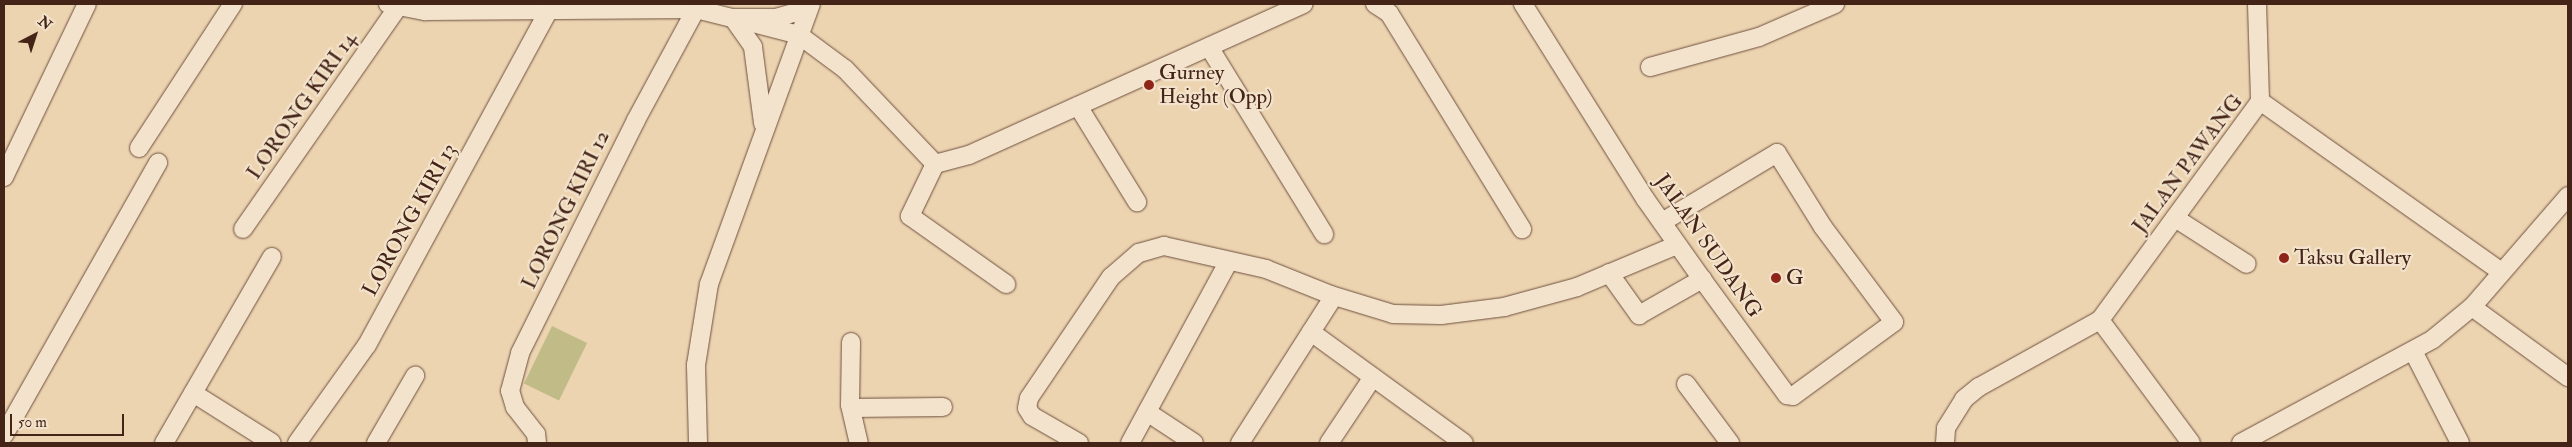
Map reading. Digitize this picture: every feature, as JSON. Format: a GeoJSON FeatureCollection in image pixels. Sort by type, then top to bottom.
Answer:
{"type":"FeatureCollection","features":[{"type":"Feature","properties":{"kind":"street"},"geometry":{"type":"LineString","coordinates":[[4,177],[87,4]]}},
{"type":"Feature","properties":{"kind":"street"},"geometry":{"type":"LineString","coordinates":[[140,148],[234,4]]}},
{"type":"Feature","properties":{"kind":"street"},"geometry":{"type":"LineString","coordinates":[[733,18],[788,16],[810,4]]}},
{"type":"Feature","properties":{"kind":"street"},"geometry":{"type":"LineString","coordinates":[[698,443],[696,365],[709,284],[810,4]]}},
{"type":"Feature","properties":{"kind":"street"},"geometry":{"type":"LineString","coordinates":[[1006,284],[910,216],[936,164],[969,155],[1304,4]]}},
{"type":"Feature","properties":{"kind":"street"},"geometry":{"type":"LineString","coordinates":[[1375,4],[1390,13],[1522,230]]}},
{"type":"Feature","properties":{"kind":"street","name":"JALAN SUDANG"},"geometry":{"type":"LineString","coordinates":[[1523,4],[1662,222],[1787,396],[1792,397],[1893,324],[1892,317],[1823,227],[1777,152],[1662,222]]}},
{"type":"Feature","properties":{"kind":"street"},"geometry":{"type":"LineString","coordinates":[[1650,68],[1767,34],[1835,4]]}},
{"type":"Feature","properties":{"kind":"street"},"geometry":{"type":"LineString","coordinates":[[2257,4],[2260,101]]}},
{"type":"Feature","properties":{"kind":"street"},"geometry":{"type":"LineString","coordinates":[[393,6],[549,10],[572,6],[696,9],[799,35],[845,69],[936,164]]}},
{"type":"Feature","properties":{"kind":"street","name":"LORONG KIRI 14"},"geometry":{"type":"LineString","coordinates":[[243,229],[393,6]]}},
{"type":"Feature","properties":{"kind":"street","name":"LORONG KIRI 12"},"geometry":{"type":"LineString","coordinates":[[536,439],[515,407],[510,391],[520,353],[636,120],[696,9]]}},
{"type":"Feature","properties":{"kind":"street","name":"LORONG KIRI 13"},"geometry":{"type":"LineString","coordinates":[[297,443],[367,345],[549,10]]}},
{"type":"Feature","properties":{"kind":"street"},"geometry":{"type":"LineString","coordinates":[[733,18],[753,48],[764,129]]}},
{"type":"Feature","properties":{"kind":"street"},"geometry":{"type":"LineString","coordinates":[[1209,48],[1324,234]]}},
{"type":"Feature","properties":{"kind":"street","name":"JALAN PAWANG"},"geometry":{"type":"LineString","coordinates":[[1945,443],[1946,428],[1964,399],[1979,387],[2100,320],[2260,101],[2500,271]]}},
{"type":"Feature","properties":{"kind":"street"},"geometry":{"type":"LineString","coordinates":[[1078,106],[1137,202]]}},
{"type":"Feature","properties":{"kind":"street"},"geometry":{"type":"LineString","coordinates":[[4,435],[158,162]]}},
{"type":"Feature","properties":{"kind":"street"},"geometry":{"type":"LineString","coordinates":[[2241,443],[2433,339],[2472,307],[2500,271],[2568,196]]}},
{"type":"Feature","properties":{"kind":"street"},"geometry":{"type":"LineString","coordinates":[[2175,218],[2246,264]]}},
{"type":"Feature","properties":{"kind":"street"},"geometry":{"type":"LineString","coordinates":[[1079,443],[1032,416],[1027,408],[1029,398],[1111,277],[1139,253],[1164,246],[1266,269],[1334,296],[1393,314],[1441,315],[1504,307],[1577,288],[1677,244]]}},
{"type":"Feature","properties":{"kind":"street"},"geometry":{"type":"LineString","coordinates":[[164,443],[272,257]]}},
{"type":"Feature","properties":{"kind":"street"},"geometry":{"type":"LineString","coordinates":[[1130,443],[1229,261]]}},
{"type":"Feature","properties":{"kind":"street"},"geometry":{"type":"LineString","coordinates":[[1609,273],[1640,315],[1702,279]]}},
{"type":"Feature","properties":{"kind":"street"},"geometry":{"type":"LineString","coordinates":[[1240,443],[1334,296]]}},
{"type":"Feature","properties":{"kind":"street"},"geometry":{"type":"LineString","coordinates":[[2472,307],[2568,377]]}},
{"type":"Feature","properties":{"kind":"street"},"geometry":{"type":"LineString","coordinates":[[2100,320],[2191,443]]}},
{"type":"Feature","properties":{"kind":"street"},"geometry":{"type":"LineString","coordinates":[[1311,332],[1460,442]]}},
{"type":"Feature","properties":{"kind":"street"},"geometry":{"type":"LineString","coordinates":[[850,342],[851,408],[859,443]]}},
{"type":"Feature","properties":{"kind":"street"},"geometry":{"type":"LineString","coordinates":[[2413,351],[2460,443]]}},
{"type":"Feature","properties":{"kind":"street"},"geometry":{"type":"LineString","coordinates":[[376,443],[415,376]]}},
{"type":"Feature","properties":{"kind":"street"},"geometry":{"type":"LineString","coordinates":[[1329,443],[1373,377]]}},
{"type":"Feature","properties":{"kind":"street"},"geometry":{"type":"LineString","coordinates":[[1686,384],[1730,443]]}},
{"type":"Feature","properties":{"kind":"street"},"geometry":{"type":"LineString","coordinates":[[193,393],[272,443]]}},
{"type":"Feature","properties":{"kind":"street"},"geometry":{"type":"LineString","coordinates":[[851,408],[943,407]]}},
{"type":"Feature","properties":{"kind":"street"},"geometry":{"type":"LineString","coordinates":[[1146,412],[1194,443]]}},
{"type":"Feature","properties":{"kind":"shaded area"},"geometry":{"type":"Polygon","coordinates":[[[552,326],[587,343],[559,401],[524,384],[552,326]]]}},
{"type":"Feature","properties":{"kind":"place","name":"Gurney Height (Opp)"},"geometry":{"type":"Point","coordinates":[1149,85]}},
{"type":"Feature","properties":{"kind":"place","name":"Taksu Gallery"},"geometry":{"type":"Point","coordinates":[2284,258]}},
{"type":"Feature","properties":{"kind":"place","name":"G"},"geometry":{"type":"Point","coordinates":[1776,278]}}]}
